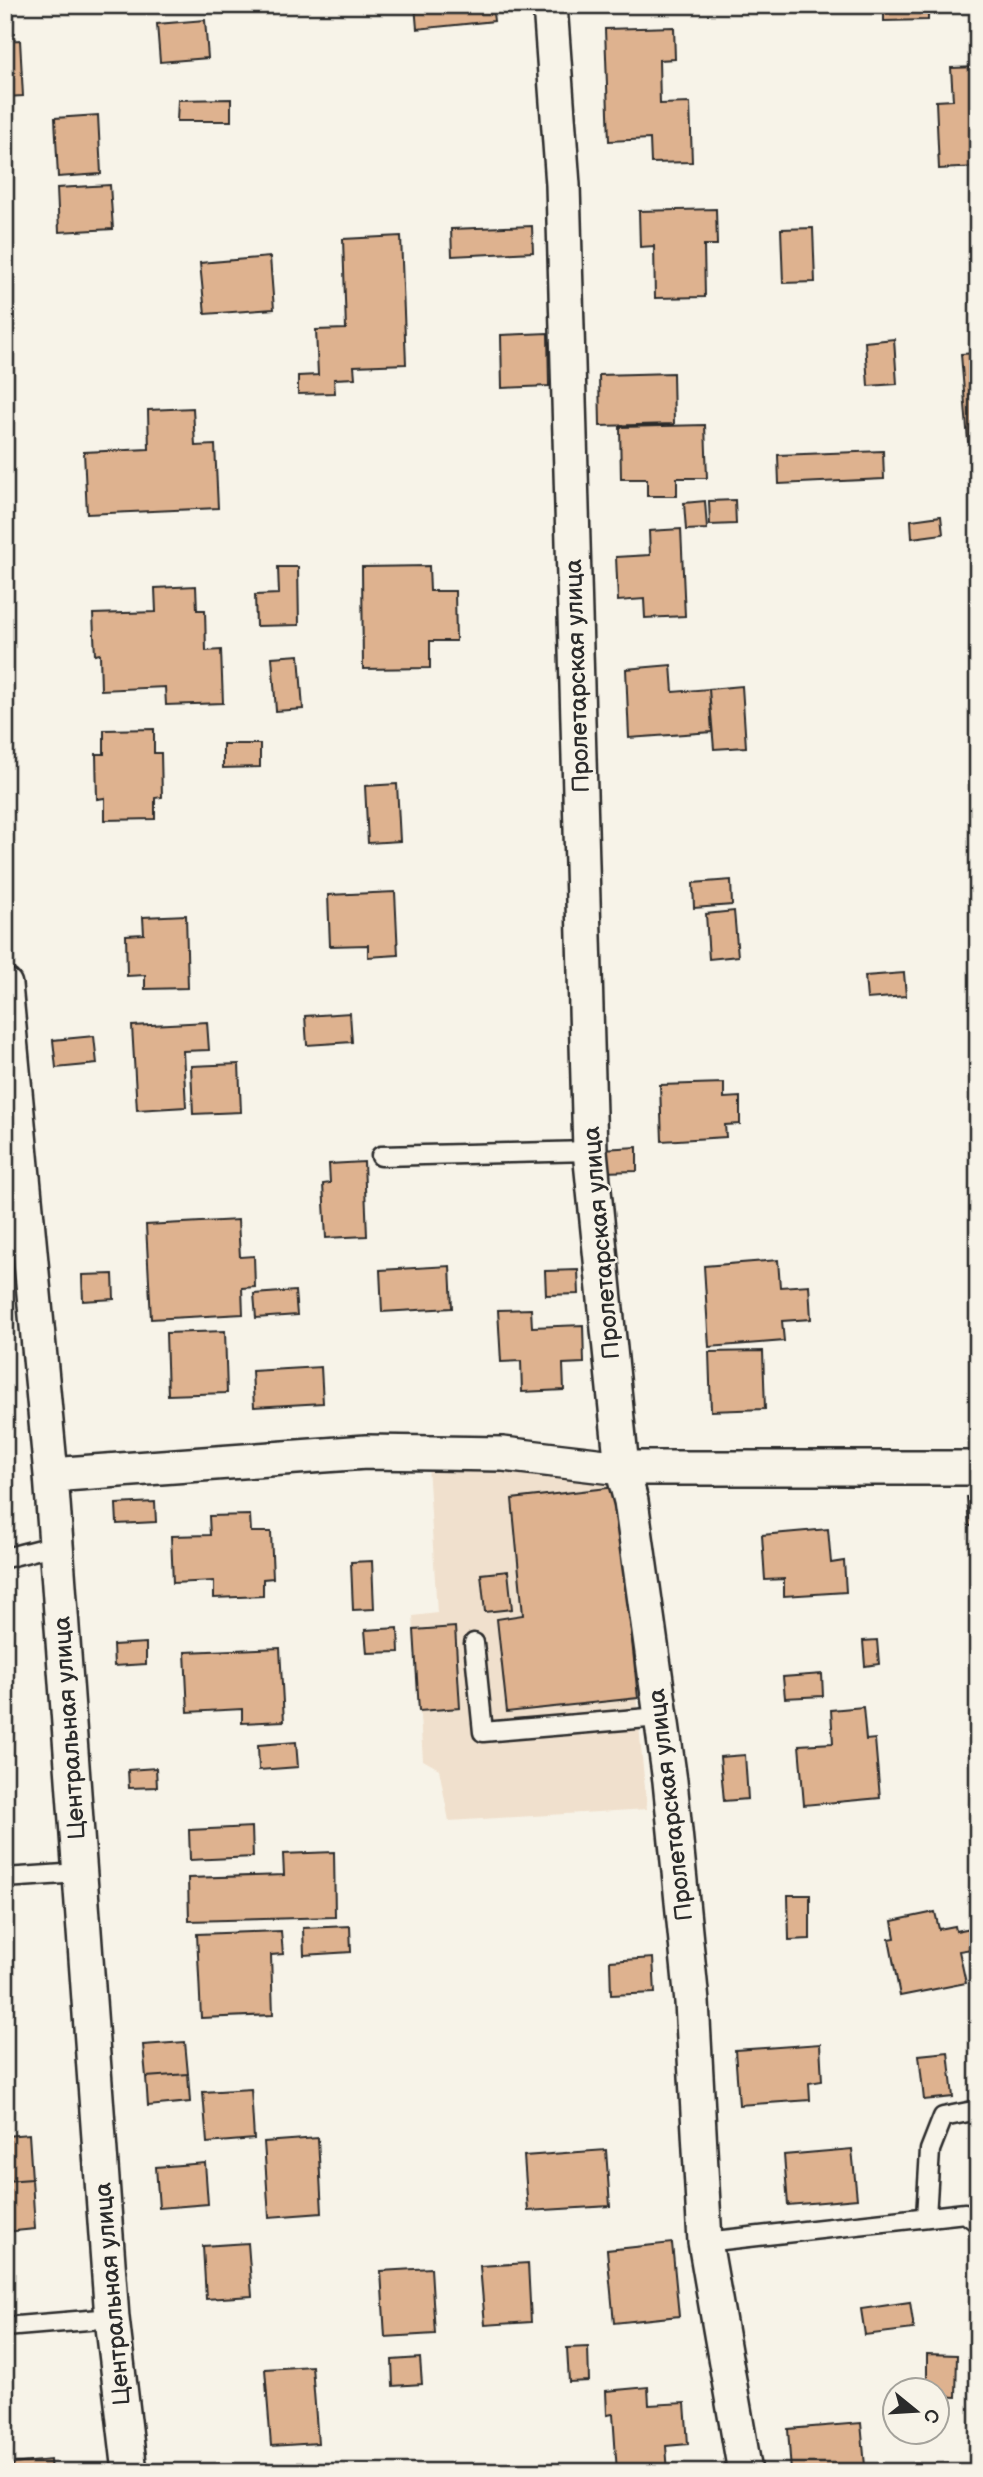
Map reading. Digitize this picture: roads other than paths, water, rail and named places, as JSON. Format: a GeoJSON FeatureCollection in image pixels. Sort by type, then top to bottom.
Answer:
{"type":"FeatureCollection","features":[{"type":"Feature","properties":{"kind":"street","name":"Пролетарская улица"},"geometry":{"type":"LineString","coordinates":[[550,5],[564,199],[590,1151],[622,1468],[631,1500],[670,1781],[692,2002],[705,2242],[745,2472]]}},
{"type":"Feature","properties":{"kind":"street","name":"Центральная улица"},"geometry":{"type":"LineString","coordinates":[[5,985],[51,1475],[112,2318],[130,2472]]}},
{"type":"Feature","properties":{"kind":"street"},"geometry":{"type":"LineString","coordinates":[[51,1475],[366,1452],[503,1454],[622,1468],[978,1468]]}},
{"type":"Feature","properties":{"kind":"lane"},"geometry":{"type":"LineString","coordinates":[[381,1156],[590,1151]]}},
{"type":"Feature","properties":{"kind":"lane"},"geometry":{"type":"LineString","coordinates":[[5,1558],[56,1545]]}},
{"type":"Feature","properties":{"kind":"lane"},"geometry":{"type":"LineString","coordinates":[[474,1643],[483,1732],[660,1717]]}},
{"type":"Feature","properties":{"kind":"lane"},"geometry":{"type":"LineString","coordinates":[[5,1878],[79,1873]]}},
{"type":"Feature","properties":{"kind":"lane"},"geometry":{"type":"LineString","coordinates":[[926,2217],[930,2150],[943,2117],[978,2110]]}},
{"type":"Feature","properties":{"kind":"lane"},"geometry":{"type":"LineString","coordinates":[[705,2242],[965,2213],[978,2222]]}},
{"type":"Feature","properties":{"kind":"lane"},"geometry":{"type":"LineString","coordinates":[[5,2327],[112,2318]]}}]}
